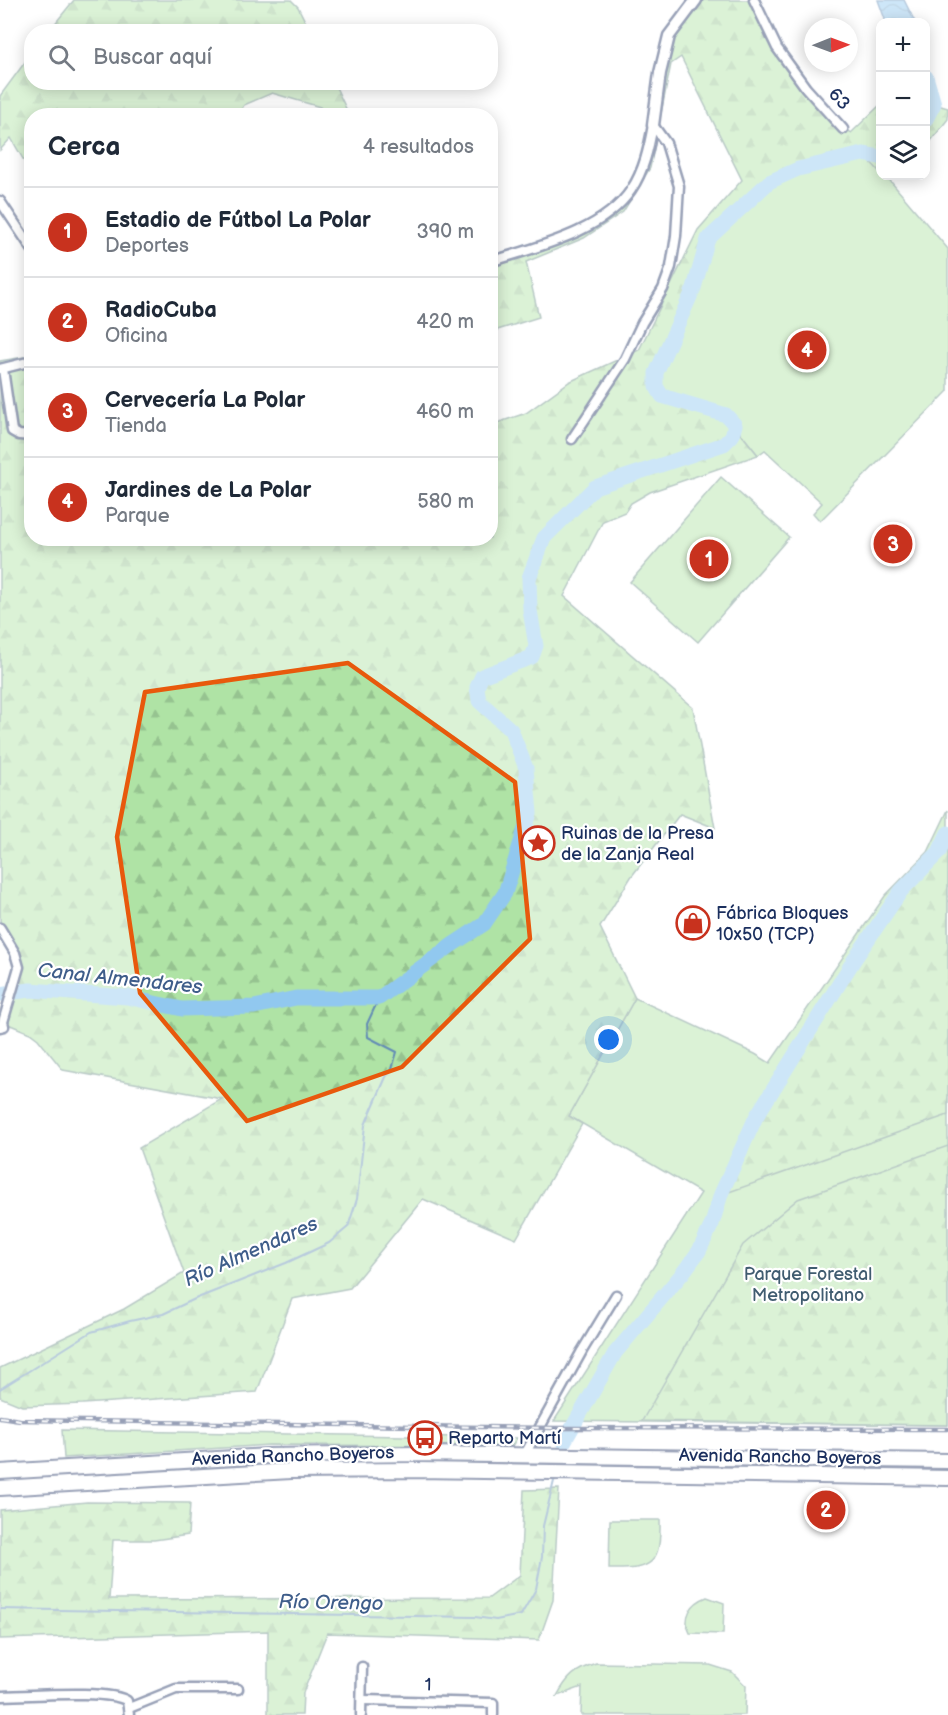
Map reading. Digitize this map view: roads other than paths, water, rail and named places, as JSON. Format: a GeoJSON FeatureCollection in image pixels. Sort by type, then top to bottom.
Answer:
{"type":"FeatureCollection","features":[{"type":"Feature","properties":{"kind":"highway","name":"Avenida Rancho Boyeros"},"geometry":{"type":"LineString","coordinates":[[0,1472],[268,1456],[417,1454],[948,1461]]}},
{"type":"Feature","properties":{"kind":"highway","name":"Avenida Rancho Boyeros"},"geometry":{"type":"LineString","coordinates":[[0,1488],[291,1471],[576,1472],[948,1478]]}},
{"type":"Feature","properties":{"kind":"street"},"geometry":{"type":"LineString","coordinates":[[498,259],[570,236],[606,216],[631,190],[647,157],[658,83],[669,36],[696,0]]}},
{"type":"Feature","properties":{"kind":"street","name":"63"},"geometry":{"type":"LineString","coordinates":[[754,0],[777,48],[806,88],[843,129]]}},
{"type":"Feature","properties":{"kind":"street"},"geometry":{"type":"LineString","coordinates":[[572,439],[625,359],[642,322],[663,289],[670,267],[676,236],[679,186],[666,143],[653,125]]}},
{"type":"Feature","properties":{"kind":"street"},"geometry":{"type":"LineString","coordinates":[[0,201],[24,237]]}},
{"type":"Feature","properties":{"kind":"street"},"geometry":{"type":"LineString","coordinates":[[24,363],[2,369],[12,431],[24,435]]}},
{"type":"Feature","properties":{"kind":"street"},"geometry":{"type":"LineString","coordinates":[[0,930],[15,953],[19,967],[2,1024]]}},
{"type":"Feature","properties":{"kind":"street"},"geometry":{"type":"LineString","coordinates":[[524,1456],[576,1361],[616,1295]]}},
{"type":"Feature","properties":{"kind":"street"},"geometry":{"type":"LineString","coordinates":[[361,1715],[362,1667]]}},
{"type":"Feature","properties":{"kind":"street"},"geometry":{"type":"LineString","coordinates":[[0,1696],[103,1695],[122,1697],[127,1701],[129,1711],[176,1689],[238,1689]]}},
{"type":"Feature","properties":{"kind":"street","name":"1"},"geometry":{"type":"LineString","coordinates":[[362,1700],[493,1703],[493,1715]]}},
{"type":"Feature","properties":{"kind":"water"},"geometry":{"type":"Polygon","coordinates":[[[878,0],[904,0],[913,18],[885,18],[878,0]]]}},
{"type":"Feature","properties":{"kind":"waterway","name":"Río Almendares"},"geometry":{"type":"LineString","coordinates":[[930,90],[934,104],[930,112]]}},
{"type":"Feature","properties":{"kind":"waterway","name":"Río Almendares"},"geometry":{"type":"LineString","coordinates":[[0,994],[30,990],[127,997],[182,1009],[254,1007],[296,998],[379,998],[484,924],[505,893],[530,813],[526,768],[511,730],[479,701],[477,687],[482,676],[532,657],[536,646],[530,610],[529,578],[544,538],[595,487],[724,444],[732,436],[735,425],[726,415],[662,396],[656,386],[656,373],[694,288],[708,239],[769,182],[798,169],[863,154],[876,156]]}},
{"type":"Feature","properties":{"kind":"waterway"},"geometry":{"type":"LineString","coordinates":[[564,1442],[615,1353],[699,1251],[712,1224],[721,1194],[756,1117],[854,960],[901,891],[939,852],[948,833]]}},
{"type":"Feature","properties":{"kind":"waterway","name":"Río Almendares"},"geometry":{"type":"LineString","coordinates":[[0,1389],[91,1332],[163,1314],[329,1243],[348,1227],[357,1199],[365,1125],[386,1077],[392,1069],[397,1052],[368,1037],[367,1024],[379,998]]}},
{"type":"Feature","properties":{"kind":"waterway","name":"Río Orengo"},"geometry":{"type":"LineString","coordinates":[[0,1609],[475,1617],[496,1620],[521,1615],[536,1589],[542,1557],[543,1526],[554,1481]]}},
{"type":"Feature","properties":{"kind":"railway"},"geometry":{"type":"LineString","coordinates":[[0,1417],[20,1420],[555,1428],[948,1429]]}},
{"type":"Feature","properties":{"kind":"place","name":"Jardines de La Polar"},"geometry":{"type":"Point","coordinates":[807,350]}},
{"type":"Feature","properties":{"kind":"place","name":"Cervecería La Polar"},"geometry":{"type":"Point","coordinates":[893,544]}},
{"type":"Feature","properties":{"kind":"place","name":"Estadio de Fútbol La Polar"},"geometry":{"type":"Point","coordinates":[709,559]}},
{"type":"Feature","properties":{"kind":"place","name":"Ruinas de la Presa de la Zanja Real"},"geometry":{"type":"Point","coordinates":[538,843]}},
{"type":"Feature","properties":{"kind":"place","name":"Fábrica Bloques 10x50 (TCP)"},"geometry":{"type":"Point","coordinates":[693,923]}},
{"type":"Feature","properties":{"kind":"place","name":"Reparto Martí"},"geometry":{"type":"Point","coordinates":[425,1438]}},
{"type":"Feature","properties":{"kind":"place","name":"RadioCuba"},"geometry":{"type":"Point","coordinates":[826,1510]}},
{"type":"Feature","properties":{"kind":"water label","name":"Canal Almendares"},"geometry":{"type":"Point","coordinates":[120,979]}},
{"type":"Feature","properties":{"kind":"park label","name":"Parque Forestal Metropolitano"},"geometry":{"type":"Point","coordinates":[808,1284]}}]}
